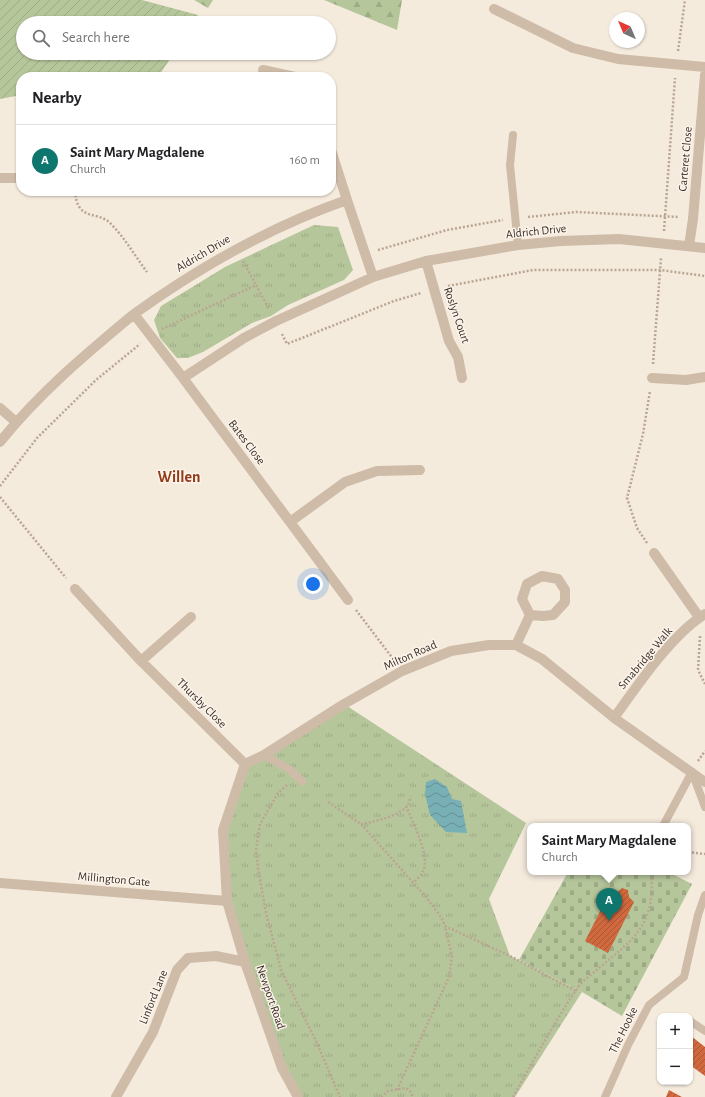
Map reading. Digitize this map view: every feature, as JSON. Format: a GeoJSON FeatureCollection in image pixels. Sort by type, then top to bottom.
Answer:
{"type":"FeatureCollection","features":[{"type":"Feature","properties":{"kind":"street"},"geometry":{"type":"LineString","coordinates":[[494,9],[573,48],[618,60],[705,67]]}},
{"type":"Feature","properties":{"kind":"street"},"geometry":{"type":"LineString","coordinates":[[263,70],[272,72]]}},
{"type":"Feature","properties":{"kind":"street","name":"Carteret Close"},"geometry":{"type":"LineString","coordinates":[[689,246],[693,219],[705,75]]}},
{"type":"Feature","properties":{"kind":"street"},"geometry":{"type":"LineString","coordinates":[[336,166],[373,277]]}},
{"type":"Feature","properties":{"kind":"street"},"geometry":{"type":"LineString","coordinates":[[0,178],[16,178]]}},
{"type":"Feature","properties":{"kind":"street","name":"Aldrich Drive"},"geometry":{"type":"LineString","coordinates":[[0,442],[16,422],[67,370],[134,314],[168,290],[236,248],[305,214],[347,200]]}},
{"type":"Feature","properties":{"kind":"street","name":"Aldrich Drive"},"geometry":{"type":"LineString","coordinates":[[183,378],[244,338],[276,321],[373,277],[426,261],[518,245],[561,241],[619,239],[705,248]]}},
{"type":"Feature","properties":{"kind":"street","name":"Roslyn Court"},"geometry":{"type":"LineString","coordinates":[[426,261],[449,341],[458,357],[462,378]]}},
{"type":"Feature","properties":{"kind":"street"},"geometry":{"type":"LineString","coordinates":[[134,314],[183,378]]}},
{"type":"Feature","properties":{"kind":"street"},"geometry":{"type":"LineString","coordinates":[[652,378],[686,380],[705,377]]}},
{"type":"Feature","properties":{"kind":"street","name":"Bates Close"},"geometry":{"type":"LineString","coordinates":[[183,378],[348,600]]}},
{"type":"Feature","properties":{"kind":"street"},"geometry":{"type":"LineString","coordinates":[[0,408],[16,422]]}},
{"type":"Feature","properties":{"kind":"street"},"geometry":{"type":"LineString","coordinates":[[290,522],[345,482],[377,470],[420,470]]}},
{"type":"Feature","properties":{"kind":"street"},"geometry":{"type":"LineString","coordinates":[[654,553],[702,615]]}},
{"type":"Feature","properties":{"kind":"street"},"geometry":{"type":"LineString","coordinates":[[542,576],[558,579],[565,590],[565,602],[553,615],[530,615],[522,599],[527,584],[542,576]]}},
{"type":"Feature","properties":{"kind":"street","name":"Thursby Close"},"geometry":{"type":"LineString","coordinates":[[75,589],[141,661],[245,764]]}},
{"type":"Feature","properties":{"kind":"street"},"geometry":{"type":"LineString","coordinates":[[516,645],[530,615]]}},
{"type":"Feature","properties":{"kind":"street","name":"Smabridge Walk"},"geometry":{"type":"LineString","coordinates":[[614,718],[654,665],[682,633],[702,615]]}},
{"type":"Feature","properties":{"kind":"street"},"geometry":{"type":"LineString","coordinates":[[141,661],[191,616]]}},
{"type":"Feature","properties":{"kind":"street","name":"Milton Road"},"geometry":{"type":"LineString","coordinates":[[245,764],[264,755],[344,704],[402,671],[451,651],[489,645],[516,645],[542,659],[614,718],[705,782]]}},
{"type":"Feature","properties":{"kind":"street"},"geometry":{"type":"LineString","coordinates":[[227,901],[223,830],[245,764]]}},
{"type":"Feature","properties":{"kind":"street","name":"Millington Gate"},"geometry":{"type":"LineString","coordinates":[[0,883],[227,901]]}},
{"type":"Feature","properties":{"kind":"street","name":"Newport Road"},"geometry":{"type":"LineString","coordinates":[[227,901],[245,962],[282,1068],[298,1097]]}},
{"type":"Feature","properties":{"kind":"street","name":"Linford Lane"},"geometry":{"type":"LineString","coordinates":[[116,1097],[153,1032],[177,970],[188,958],[216,956],[245,962]]}},
{"type":"Feature","properties":{"kind":"lane"},"geometry":{"type":"LineString","coordinates":[[513,135],[510,165],[518,245]]}},
{"type":"Feature","properties":{"kind":"lane"},"geometry":{"type":"LineString","coordinates":[[264,755],[289,769],[302,782]]}},
{"type":"Feature","properties":{"kind":"lane"},"geometry":{"type":"LineString","coordinates":[[692,772],[705,807]]}},
{"type":"Feature","properties":{"kind":"lane"},"geometry":{"type":"LineString","coordinates":[[665,823],[692,772]]}},
{"type":"Feature","properties":{"kind":"lane","name":"The Hooke"},"geometry":{"type":"LineString","coordinates":[[605,1097],[628,1045],[649,1004],[684,977],[698,914],[705,895]]}},
{"type":"Feature","properties":{"kind":"lane"},"geometry":{"type":"LineString","coordinates":[[693,1023],[705,1031]]}},
{"type":"Feature","properties":{"kind":"path"},"geometry":{"type":"LineString","coordinates":[[654,553],[637,528],[627,498],[643,434],[652,378],[660,270],[666,216],[676,64],[685,0]]}},
{"type":"Feature","properties":{"kind":"path"},"geometry":{"type":"LineString","coordinates":[[76,196],[79,207],[87,214],[110,222],[147,272]]}},
{"type":"Feature","properties":{"kind":"path"},"geometry":{"type":"LineString","coordinates":[[366,254],[447,230],[516,218],[576,212],[666,216],[693,219]]}},
{"type":"Feature","properties":{"kind":"path"},"geometry":{"type":"LineString","coordinates":[[236,248],[287,344],[394,301],[434,289],[533,270],[660,270],[705,276]]}},
{"type":"Feature","properties":{"kind":"path"},"geometry":{"type":"LineString","coordinates":[[0,486],[37,438],[96,380],[150,335],[256,285]]}},
{"type":"Feature","properties":{"kind":"path"},"geometry":{"type":"LineString","coordinates":[[0,496],[75,589]]}},
{"type":"Feature","properties":{"kind":"path"},"geometry":{"type":"LineString","coordinates":[[348,600],[402,671]]}},
{"type":"Feature","properties":{"kind":"path"},"geometry":{"type":"LineString","coordinates":[[702,615],[698,670],[705,684]]}},
{"type":"Feature","properties":{"kind":"path"},"geometry":{"type":"LineString","coordinates":[[289,769],[290,782],[278,792],[260,824],[256,850],[258,868],[266,913],[281,970],[316,1041],[340,1097]]}},
{"type":"Feature","properties":{"kind":"path"},"geometry":{"type":"LineString","coordinates":[[361,824],[388,817],[406,806],[411,796]]}},
{"type":"Feature","properties":{"kind":"path"},"geometry":{"type":"LineString","coordinates":[[328,802],[361,824],[413,883],[441,917],[445,926],[452,956],[450,977],[397,1090]]}},
{"type":"Feature","properties":{"kind":"path"},"geometry":{"type":"LineString","coordinates":[[406,806],[423,850],[425,860],[424,871],[413,883]]}},
{"type":"Feature","properties":{"kind":"path"},"geometry":{"type":"LineString","coordinates":[[691,852],[705,854]]}},
{"type":"Feature","properties":{"kind":"path"},"geometry":{"type":"LineString","coordinates":[[512,1097],[580,985],[627,946],[639,932],[650,906],[652,892],[651,875]]}},
{"type":"Feature","properties":{"kind":"path"},"geometry":{"type":"LineString","coordinates":[[445,926],[510,956],[576,991]]}},
{"type":"Feature","properties":{"kind":"path"},"geometry":{"type":"LineString","coordinates":[[381,1097],[388,1091],[406,1088],[410,1091],[413,1097]]}},
{"type":"Feature","properties":{"kind":"green space"},"geometry":{"type":"Polygon","coordinates":[[[0,0],[142,0],[198,15],[16,16],[16,60],[169,60],[161,72],[16,72],[16,96],[0,99],[0,0]]]}},
{"type":"Feature","properties":{"kind":"green space"},"geometry":{"type":"Polygon","coordinates":[[[194,0],[213,0],[208,8],[194,0]]]}},
{"type":"Feature","properties":{"kind":"green space"},"geometry":{"type":"Polygon","coordinates":[[[324,0],[402,0],[397,30],[324,0]]]}},
{"type":"Feature","properties":{"kind":"green space"},"geometry":{"type":"Polygon","coordinates":[[[314,225],[338,227],[353,270],[344,280],[288,305],[271,316],[252,323],[203,352],[188,358],[177,358],[160,338],[154,320],[161,306],[225,267],[314,225]]]}},
{"type":"Feature","properties":{"kind":"green space"},"geometry":{"type":"Polygon","coordinates":[[[344,704],[526,823],[489,899],[510,956],[582,992],[515,1097],[298,1097],[293,1089],[227,901],[223,830],[245,764],[344,704]]]}},
{"type":"Feature","properties":{"kind":"green space"},"geometry":{"type":"Polygon","coordinates":[[[566,875],[674,875],[692,884],[622,1016],[582,992],[519,960],[566,875]]]}},
{"type":"Feature","properties":{"kind":"water"},"geometry":{"type":"Polygon","coordinates":[[[435,779],[447,787],[452,799],[461,801],[467,833],[446,832],[430,815],[425,794],[426,782],[435,779]]]}},
{"type":"Feature","properties":{"kind":"building"},"geometry":{"type":"Polygon","coordinates":[[[622,888],[628,890],[629,897],[634,902],[608,953],[585,941],[611,890],[617,892],[622,888]]]}},
{"type":"Feature","properties":{"kind":"building"},"geometry":{"type":"Polygon","coordinates":[[[693,1038],[705,1047],[705,1076],[693,1067],[693,1038]]]}},
{"type":"Feature","properties":{"kind":"building"},"geometry":{"type":"Polygon","coordinates":[[[669,1090],[682,1097],[666,1097],[669,1090]]]}},
{"type":"Feature","properties":{"kind":"place","name":"Saint Mary Magdalene"},"geometry":{"type":"Point","coordinates":[609,921]}},
{"type":"Feature","properties":{"kind":"district","name":"Willen"},"geometry":{"type":"Point","coordinates":[179,477]}}]}
